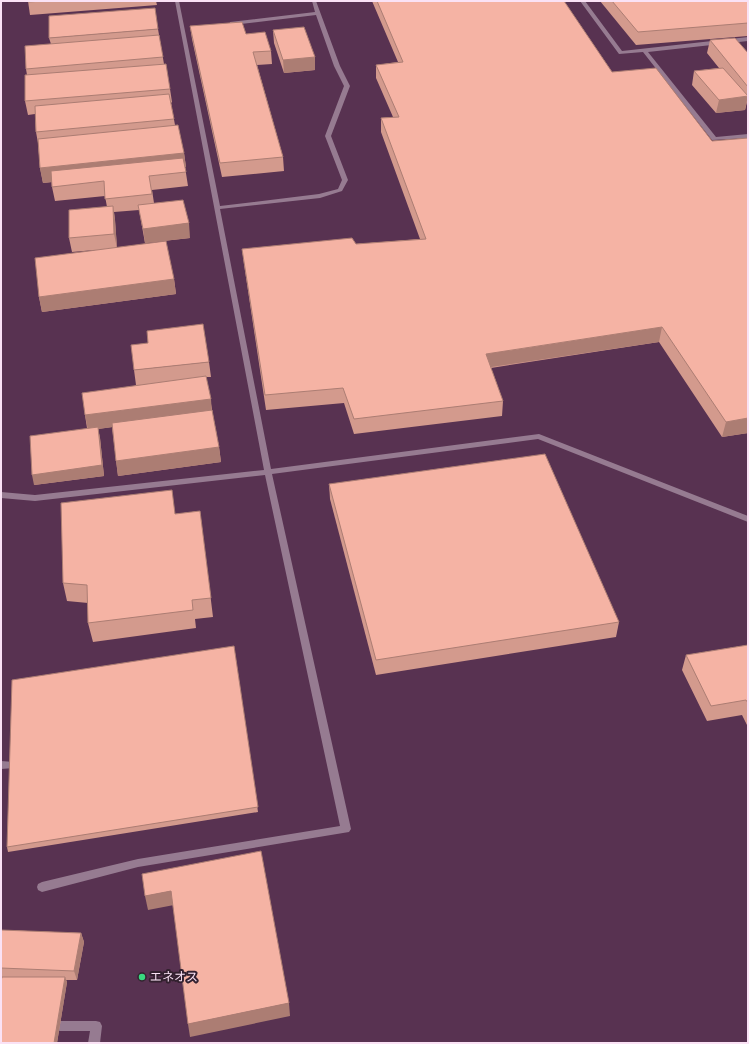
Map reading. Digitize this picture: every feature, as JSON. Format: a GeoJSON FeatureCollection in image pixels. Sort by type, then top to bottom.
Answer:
{"type":"FeatureCollection","features":[{"type":"Feature","properties":{"kind":"lane"},"geometry":{"type":"LineString","coordinates":[[42,887],[138,863],[346,829],[268,472],[177,1]]}},
{"type":"Feature","properties":{"kind":"lane"},"geometry":{"type":"LineString","coordinates":[[217,208],[320,196],[340,190],[345,180],[328,136],[347,86],[337,66],[314,1]]}},
{"type":"Feature","properties":{"kind":"lane"},"geometry":{"type":"LineString","coordinates":[[582,1],[621,53],[748,39]]}},
{"type":"Feature","properties":{"kind":"lane"},"geometry":{"type":"LineString","coordinates":[[227,23],[318,14]]}},
{"type":"Feature","properties":{"kind":"lane"},"geometry":{"type":"LineString","coordinates":[[182,28],[190,27]]}},
{"type":"Feature","properties":{"kind":"lane"},"geometry":{"type":"LineString","coordinates":[[645,51],[714,139],[748,136]]}},
{"type":"Feature","properties":{"kind":"lane"},"geometry":{"type":"LineString","coordinates":[[1,495],[35,498],[268,472],[539,436],[748,519]]}},
{"type":"Feature","properties":{"kind":"lane"},"geometry":{"type":"LineString","coordinates":[[1,765],[11,765]]}},
{"type":"Feature","properties":{"kind":"lane"},"geometry":{"type":"LineString","coordinates":[[60,1026],[96,1026],[94,1043]]}},
{"type":"Feature","properties":{"kind":"building"},"geometry":{"type":"Polygon","coordinates":[[[377,1],[564,1],[612,72],[656,68],[712,141],[748,138],[748,418],[726,422],[662,327],[486,354],[503,401],[354,419],[343,388],[265,395],[242,249],[352,238],[356,244],[426,239],[381,118],[399,117],[376,65],[403,62],[377,1]]]}},
{"type":"Feature","properties":{"kind":"building"},"geometry":{"type":"Polygon","coordinates":[[[612,1],[748,1],[748,23],[638,32],[612,1]]]}},
{"type":"Feature","properties":{"kind":"building"},"geometry":{"type":"Polygon","coordinates":[[[155,8],[158,29],[49,38],[49,16],[155,8]]]}},
{"type":"Feature","properties":{"kind":"building"},"geometry":{"type":"Polygon","coordinates":[[[242,22],[246,34],[265,32],[271,51],[253,52],[283,157],[220,163],[190,26],[242,22]]]}},
{"type":"Feature","properties":{"kind":"building"},"geometry":{"type":"Polygon","coordinates":[[[304,27],[315,57],[283,60],[273,30],[304,27]]]}},
{"type":"Feature","properties":{"kind":"building"},"geometry":{"type":"Polygon","coordinates":[[[159,35],[163,57],[26,69],[25,46],[159,35]]]}},
{"type":"Feature","properties":{"kind":"building"},"geometry":{"type":"Polygon","coordinates":[[[735,38],[748,53],[748,87],[710,40],[735,38]]]}},
{"type":"Feature","properties":{"kind":"building"},"geometry":{"type":"Polygon","coordinates":[[[166,64],[170,89],[25,101],[25,75],[166,64]]]}},
{"type":"Feature","properties":{"kind":"building"},"geometry":{"type":"Polygon","coordinates":[[[723,68],[748,96],[719,100],[694,71],[723,68]]]}},
{"type":"Feature","properties":{"kind":"building"},"geometry":{"type":"Polygon","coordinates":[[[169,94],[174,119],[36,132],[35,106],[169,94]]]}},
{"type":"Feature","properties":{"kind":"building"},"geometry":{"type":"Polygon","coordinates":[[[178,125],[184,153],[40,168],[38,139],[178,125]]]}},
{"type":"Feature","properties":{"kind":"building"},"geometry":{"type":"Polygon","coordinates":[[[183,158],[186,172],[149,176],[152,194],[105,199],[104,181],[52,187],[51,171],[183,158]]]}},
{"type":"Feature","properties":{"kind":"building"},"geometry":{"type":"Polygon","coordinates":[[[183,200],[189,223],[143,229],[138,205],[183,200]]]}},
{"type":"Feature","properties":{"kind":"building"},"geometry":{"type":"Polygon","coordinates":[[[113,206],[114,234],[69,238],[69,210],[113,206]]]}},
{"type":"Feature","properties":{"kind":"building"},"geometry":{"type":"Polygon","coordinates":[[[166,241],[174,279],[39,297],[35,258],[166,241]]]}},
{"type":"Feature","properties":{"kind":"building"},"geometry":{"type":"Polygon","coordinates":[[[203,324],[209,362],[134,370],[131,345],[148,343],[147,331],[203,324]]]}},
{"type":"Feature","properties":{"kind":"building"},"geometry":{"type":"Polygon","coordinates":[[[206,376],[211,399],[85,415],[82,393],[206,376]]]}},
{"type":"Feature","properties":{"kind":"building"},"geometry":{"type":"Polygon","coordinates":[[[212,410],[219,447],[116,461],[112,423],[212,410]]]}},
{"type":"Feature","properties":{"kind":"building"},"geometry":{"type":"Polygon","coordinates":[[[98,427],[102,465],[32,475],[30,436],[98,427]]]}},
{"type":"Feature","properties":{"kind":"building"},"geometry":{"type":"Polygon","coordinates":[[[545,454],[619,622],[376,660],[329,484],[545,454]]]}},
{"type":"Feature","properties":{"kind":"building"},"geometry":{"type":"Polygon","coordinates":[[[172,490],[175,514],[200,511],[211,598],[192,600],[193,610],[88,623],[87,585],[63,583],[61,503],[172,490]]]}},
{"type":"Feature","properties":{"kind":"building"},"geometry":{"type":"Polygon","coordinates":[[[748,645],[748,703],[746,700],[711,706],[686,655],[748,645]]]}},
{"type":"Feature","properties":{"kind":"building"},"geometry":{"type":"Polygon","coordinates":[[[234,646],[258,807],[7,847],[12,680],[234,646]]]}},
{"type":"Feature","properties":{"kind":"building"},"geometry":{"type":"Polygon","coordinates":[[[261,851],[289,1003],[188,1024],[171,891],[145,896],[142,874],[261,851]]]}},
{"type":"Feature","properties":{"kind":"building"},"geometry":{"type":"Polygon","coordinates":[[[1,930],[81,933],[74,971],[1,968],[1,930]]]}},
{"type":"Feature","properties":{"kind":"building"},"geometry":{"type":"Polygon","coordinates":[[[2,977],[65,977],[54,1043],[1,1043],[2,977]]]}},
{"type":"Feature","properties":{"kind":"place","name":"エネオス"},"geometry":{"type":"Point","coordinates":[142,977]}}]}
